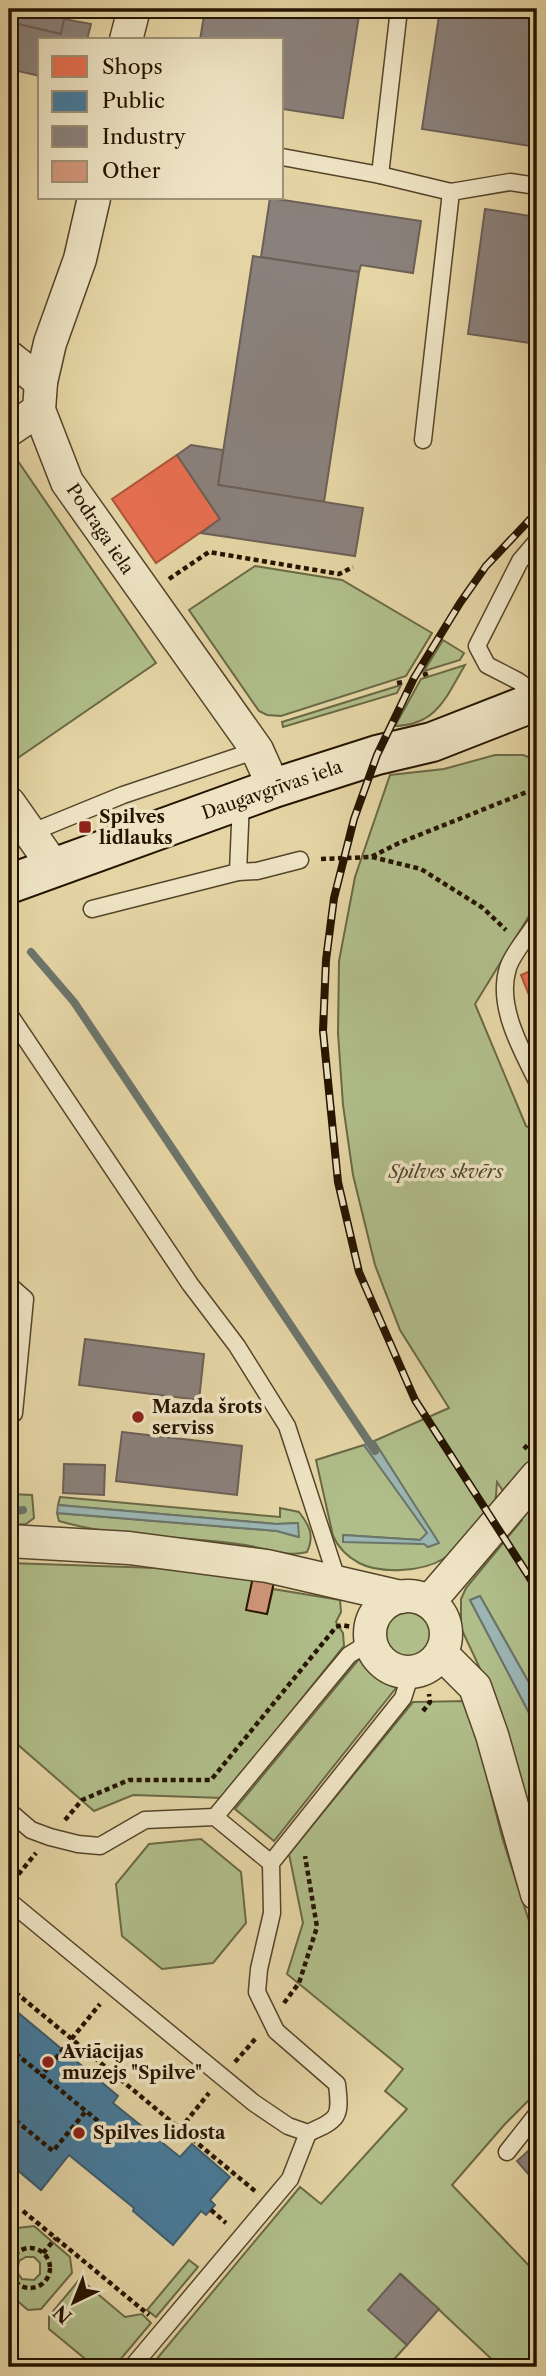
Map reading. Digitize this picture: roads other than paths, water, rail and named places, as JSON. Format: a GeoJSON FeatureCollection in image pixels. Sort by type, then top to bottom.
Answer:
{"type":"FeatureCollection","features":[{"type":"Feature","properties":{"kind":"main road","name":"Daugavgrīvas iela"},"geometry":{"type":"LineString","coordinates":[[9,884],[257,794],[377,755],[432,742],[537,701]]}},
{"type":"Feature","properties":{"kind":"street"},"geometry":{"type":"LineString","coordinates":[[127,38],[134,9]]}},
{"type":"Feature","properties":{"kind":"street"},"geometry":{"type":"LineString","coordinates":[[9,430],[40,396],[50,343],[80,259],[94,200]]}},
{"type":"Feature","properties":{"kind":"street"},"geometry":{"type":"LineString","coordinates":[[9,358],[40,396]]}},
{"type":"Feature","properties":{"kind":"street","name":"Podraga iela"},"geometry":{"type":"LineString","coordinates":[[40,396],[67,482],[257,750],[257,794]]}},
{"type":"Feature","properties":{"kind":"street"},"geometry":{"type":"LineString","coordinates":[[9,803],[54,867]]}},
{"type":"Feature","properties":{"kind":"street"},"geometry":{"type":"LineString","coordinates":[[537,1476],[415,1599],[390,1601],[380,1608],[373,1618],[370,1636],[378,1658],[393,1670],[426,1665],[475,1687],[492,1735],[537,1894]]}},
{"type":"Feature","properties":{"kind":"street"},"geometry":{"type":"LineString","coordinates":[[9,1541],[129,1548],[267,1566],[415,1599],[439,1611],[446,1624],[447,1640],[426,1665]]}},
{"type":"Feature","properties":{"kind":"lane"},"geometry":{"type":"LineString","coordinates":[[380,175],[399,9]]}},
{"type":"Feature","properties":{"kind":"lane"},"geometry":{"type":"LineString","coordinates":[[284,157],[380,175],[452,192],[510,182],[537,186]]}},
{"type":"Feature","properties":{"kind":"lane"},"geometry":{"type":"LineString","coordinates":[[423,440],[452,192]]}},
{"type":"Feature","properties":{"kind":"lane"},"geometry":{"type":"LineString","coordinates":[[537,541],[520,561],[477,646],[487,664],[537,694]]}},
{"type":"Feature","properties":{"kind":"lane"},"geometry":{"type":"LineString","coordinates":[[30,833],[122,794],[257,750]]}},
{"type":"Feature","properties":{"kind":"lane"},"geometry":{"type":"LineString","coordinates":[[238,872],[257,794]]}},
{"type":"Feature","properties":{"kind":"lane"},"geometry":{"type":"LineString","coordinates":[[92,909],[300,859]]}},
{"type":"Feature","properties":{"kind":"lane"},"geometry":{"type":"LineString","coordinates":[[537,922],[508,967],[505,993],[509,1018],[537,1082]]}},
{"type":"Feature","properties":{"kind":"lane"},"geometry":{"type":"LineString","coordinates":[[9,1014],[190,1284],[237,1346],[287,1426],[338,1582]]}},
{"type":"Feature","properties":{"kind":"lane"},"geometry":{"type":"LineString","coordinates":[[9,1285],[25,1299],[14,1412],[9,1414]]}},
{"type":"Feature","properties":{"kind":"lane"},"geometry":{"type":"LineString","coordinates":[[215,1817],[349,1655],[370,1636]]}},
{"type":"Feature","properties":{"kind":"lane"},"geometry":{"type":"LineString","coordinates":[[9,1901],[254,2103],[288,2126],[308,2133],[331,2123],[340,2109],[337,2084],[276,2031],[257,1992],[259,1969],[272,1913],[271,1863],[403,1698],[426,1665]]}},
{"type":"Feature","properties":{"kind":"lane"},"geometry":{"type":"LineString","coordinates":[[9,1811],[31,1829],[50,1837],[100,1846],[145,1820],[215,1817],[271,1863]]}},
{"type":"Feature","properties":{"kind":"lane"},"geometry":{"type":"LineString","coordinates":[[507,2152],[537,2114]]}},
{"type":"Feature","properties":{"kind":"lane"},"geometry":{"type":"LineString","coordinates":[[132,2367],[290,2179],[308,2133]]}},
{"type":"Feature","properties":{"kind":"water"},"geometry":{"type":"Polygon","coordinates":[[[374,1441],[439,1543],[428,1547],[424,1544],[343,1542],[343,1535],[420,1540],[427,1533],[364,1445],[374,1441]]]}},
{"type":"Feature","properties":{"kind":"water"},"geometry":{"type":"Polygon","coordinates":[[[58,1505],[276,1524],[298,1523],[299,1537],[277,1531],[57,1513],[58,1505]]]}},
{"type":"Feature","properties":{"kind":"water"},"geometry":{"type":"Polygon","coordinates":[[[480,1596],[537,1697],[537,1728],[470,1600],[480,1596]]]}},
{"type":"Feature","properties":{"kind":"waterway"},"geometry":{"type":"LineString","coordinates":[[31,952],[74,1002],[375,1451]]}},
{"type":"Feature","properties":{"kind":"waterway"},"geometry":{"type":"LineString","coordinates":[[9,1512],[23,1510]]}},
{"type":"Feature","properties":{"kind":"railway"},"geometry":{"type":"LineString","coordinates":[[537,512],[486,566],[460,603],[414,678],[377,755],[354,819],[334,898],[326,960],[323,1031],[338,1182],[359,1272],[415,1400],[537,1589]]}},
{"type":"Feature","properties":{"kind":"place","name":"Spilves lidlauks"},"geometry":{"type":"Point","coordinates":[85,827]}},
{"type":"Feature","properties":{"kind":"place","name":"Mazda šrots serviss"},"geometry":{"type":"Point","coordinates":[138,1417]}},
{"type":"Feature","properties":{"kind":"place","name":"Aviācijas muzejs \"Spilve\""},"geometry":{"type":"Point","coordinates":[48,2062]}},
{"type":"Feature","properties":{"kind":"place","name":"Spilves lidosta"},"geometry":{"type":"Point","coordinates":[79,2133]}},
{"type":"Feature","properties":{"kind":"park label","name":"Spilves skvērs"},"geometry":{"type":"Point","coordinates":[446,1172]}}]}
